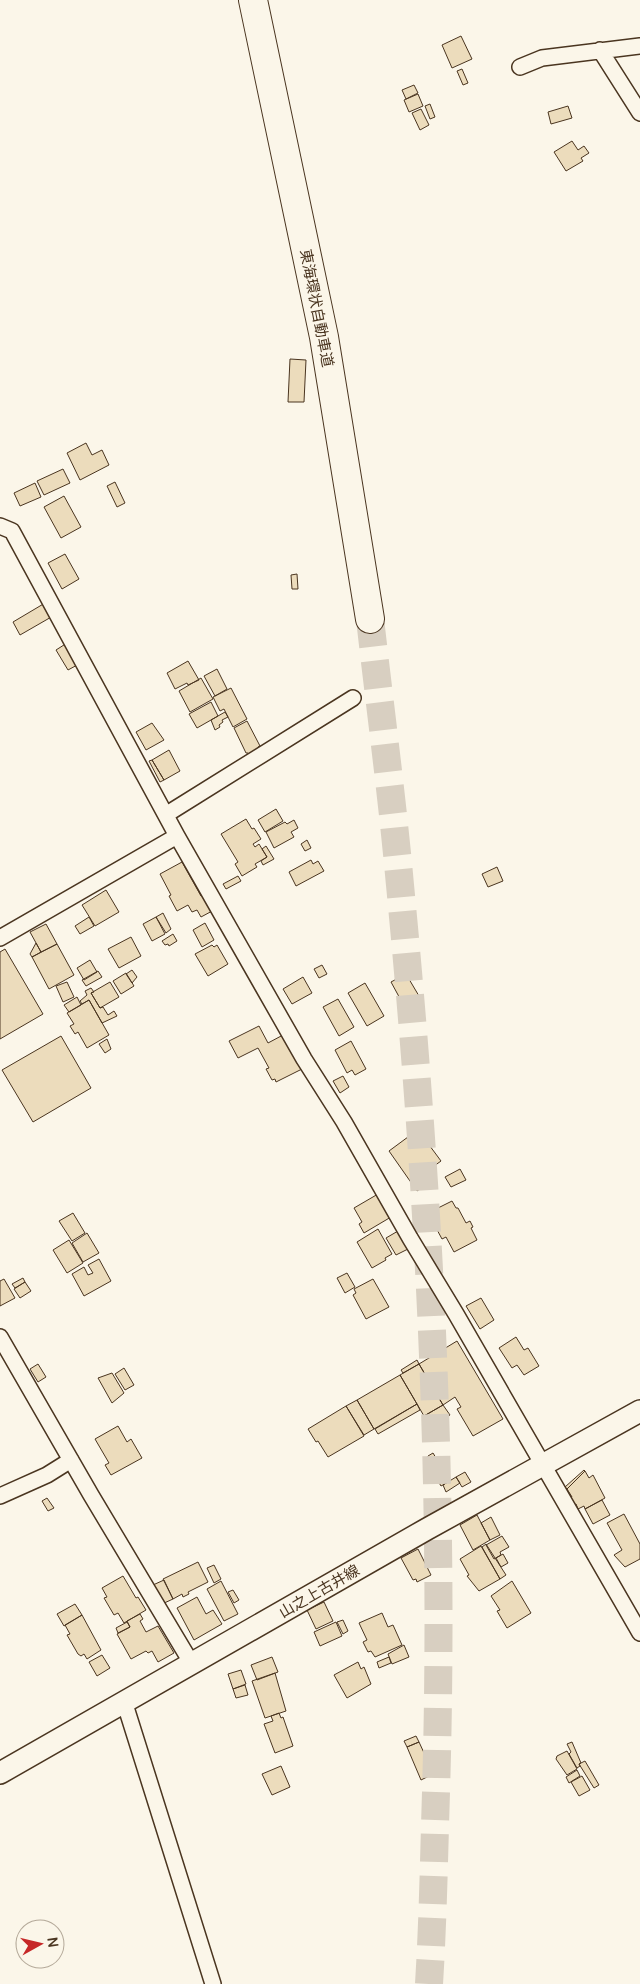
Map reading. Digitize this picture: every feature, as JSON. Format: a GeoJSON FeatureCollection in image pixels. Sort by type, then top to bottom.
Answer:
{"type":"FeatureCollection","features":[{"type":"Feature","properties":{"kind":"highway","name":"東海環状自動車道"},"geometry":{"type":"LineString","coordinates":[[252,0],[324,337],[370,619]]}},
{"type":"Feature","properties":{"kind":"main road","name":"山之上古井線"},"geometry":{"type":"LineString","coordinates":[[0,1773],[427,1529],[640,1411]]}},
{"type":"Feature","properties":{"kind":"street"},"geometry":{"type":"LineString","coordinates":[[520,67],[542,58],[640,46]]}},
{"type":"Feature","properties":{"kind":"street"},"geometry":{"type":"LineString","coordinates":[[600,50],[640,113]]}},
{"type":"Feature","properties":{"kind":"street"},"geometry":{"type":"LineString","coordinates":[[0,526],[12,531],[178,836],[304,1059],[344,1122],[640,1633]]}},
{"type":"Feature","properties":{"kind":"street"},"geometry":{"type":"LineString","coordinates":[[167,814],[353,698]]}},
{"type":"Feature","properties":{"kind":"street"},"geometry":{"type":"LineString","coordinates":[[0,938],[178,836]]}},
{"type":"Feature","properties":{"kind":"street"},"geometry":{"type":"LineString","coordinates":[[0,1337],[192,1664]]}},
{"type":"Feature","properties":{"kind":"street"},"geometry":{"type":"LineString","coordinates":[[0,1496],[47,1475],[71,1460]]}},
{"type":"Feature","properties":{"kind":"street"},"geometry":{"type":"LineString","coordinates":[[124,1702],[213,1984]]}},
{"type":"Feature","properties":{"kind":"building"},"geometry":{"type":"Polygon","coordinates":[[[461,36],[472,59],[452,68],[442,45],[461,36]]]}},
{"type":"Feature","properties":{"kind":"building"},"geometry":{"type":"Polygon","coordinates":[[[462,69],[468,83],[463,85],[457,71],[462,69]]]}},
{"type":"Feature","properties":{"kind":"building"},"geometry":{"type":"Polygon","coordinates":[[[414,85],[418,93],[406,99],[402,90],[414,85]]]}},
{"type":"Feature","properties":{"kind":"building"},"geometry":{"type":"Polygon","coordinates":[[[418,94],[423,106],[409,112],[404,100],[418,94]]]}},
{"type":"Feature","properties":{"kind":"building"},"geometry":{"type":"Polygon","coordinates":[[[430,104],[435,117],[430,119],[425,106],[430,104]]]}},
{"type":"Feature","properties":{"kind":"building"},"geometry":{"type":"Polygon","coordinates":[[[568,106],[572,118],[551,124],[548,112],[568,106]]]}},
{"type":"Feature","properties":{"kind":"building"},"geometry":{"type":"Polygon","coordinates":[[[421,109],[429,125],[420,130],[412,113],[421,109]]]}},
{"type":"Feature","properties":{"kind":"building"},"geometry":{"type":"Polygon","coordinates":[[[572,141],[578,150],[584,146],[589,153],[581,158],[583,161],[566,171],[554,152],[572,141]]]}},
{"type":"Feature","properties":{"kind":"building"},"geometry":{"type":"Polygon","coordinates":[[[290,359],[306,360],[304,402],[288,402],[290,359]]]}},
{"type":"Feature","properties":{"kind":"building"},"geometry":{"type":"Polygon","coordinates":[[[86,443],[92,455],[102,450],[109,465],[80,480],[67,453],[86,443]]]}},
{"type":"Feature","properties":{"kind":"building"},"geometry":{"type":"Polygon","coordinates":[[[63,469],[70,483],[44,495],[37,481],[63,469]]]}},
{"type":"Feature","properties":{"kind":"building"},"geometry":{"type":"Polygon","coordinates":[[[115,482],[125,503],[117,507],[107,486],[115,482]]]}},
{"type":"Feature","properties":{"kind":"building"},"geometry":{"type":"Polygon","coordinates":[[[35,483],[41,497],[20,506],[14,493],[35,483]]]}},
{"type":"Feature","properties":{"kind":"building"},"geometry":{"type":"Polygon","coordinates":[[[64,496],[81,527],[61,538],[44,507],[64,496]]]}},
{"type":"Feature","properties":{"kind":"building"},"geometry":{"type":"Polygon","coordinates":[[[65,554],[79,579],[62,589],[48,563],[65,554]]]}},
{"type":"Feature","properties":{"kind":"building"},"geometry":{"type":"Polygon","coordinates":[[[297,574],[298,589],[292,589],[291,575],[297,574]]]}},
{"type":"Feature","properties":{"kind":"building"},"geometry":{"type":"Polygon","coordinates":[[[45,603],[53,616],[20,635],[13,622],[45,603]]]}},
{"type":"Feature","properties":{"kind":"building"},"geometry":{"type":"Polygon","coordinates":[[[67,643],[79,664],[68,670],[56,650],[67,643]]]}},
{"type":"Feature","properties":{"kind":"building"},"geometry":{"type":"Polygon","coordinates":[[[188,661],[199,680],[175,689],[167,673],[188,661]]]}},
{"type":"Feature","properties":{"kind":"building"},"geometry":{"type":"Polygon","coordinates":[[[217,669],[227,689],[215,696],[204,676],[217,669]]]}},
{"type":"Feature","properties":{"kind":"building"},"geometry":{"type":"Polygon","coordinates":[[[201,678],[213,699],[190,712],[179,691],[201,678]]]}},
{"type":"Feature","properties":{"kind":"building"},"geometry":{"type":"Polygon","coordinates":[[[231,688],[247,719],[233,727],[224,709],[220,711],[213,697],[231,688]]]}},
{"type":"Feature","properties":{"kind":"building"},"geometry":{"type":"Polygon","coordinates":[[[211,702],[218,716],[197,728],[189,714],[211,702]]]}},
{"type":"Feature","properties":{"kind":"building"},"geometry":{"type":"Polygon","coordinates":[[[225,712],[228,717],[222,720],[223,722],[219,725],[220,727],[215,730],[211,720],[225,712]]]}},
{"type":"Feature","properties":{"kind":"building"},"geometry":{"type":"Polygon","coordinates":[[[247,721],[260,746],[258,747],[259,750],[249,755],[246,753],[234,728],[247,721]]]}},
{"type":"Feature","properties":{"kind":"building"},"geometry":{"type":"Polygon","coordinates":[[[152,723],[164,740],[146,750],[136,732],[152,723]]]}},
{"type":"Feature","properties":{"kind":"building"},"geometry":{"type":"Polygon","coordinates":[[[169,750],[180,771],[164,780],[152,760],[169,750]]]}},
{"type":"Feature","properties":{"kind":"building"},"geometry":{"type":"Polygon","coordinates":[[[152,760],[164,780],[160,782],[149,761],[152,760]]]}},
{"type":"Feature","properties":{"kind":"building"},"geometry":{"type":"Polygon","coordinates":[[[276,809],[283,821],[265,832],[258,820],[276,809]]]}},
{"type":"Feature","properties":{"kind":"building"},"geometry":{"type":"Polygon","coordinates":[[[246,819],[261,839],[253,844],[255,847],[259,844],[267,857],[255,864],[257,867],[242,876],[235,864],[238,862],[221,834],[246,819]]]}},
{"type":"Feature","properties":{"kind":"building"},"geometry":{"type":"Polygon","coordinates":[[[294,820],[298,828],[291,832],[294,837],[274,848],[266,832],[285,822],[287,824],[294,820]]]}},
{"type":"Feature","properties":{"kind":"building"},"geometry":{"type":"Polygon","coordinates":[[[307,840],[311,848],[305,851],[301,844],[307,840]]]}},
{"type":"Feature","properties":{"kind":"building"},"geometry":{"type":"Polygon","coordinates":[[[266,846],[274,859],[263,865],[261,861],[267,857],[262,849],[266,846]]]}},
{"type":"Feature","properties":{"kind":"building"},"geometry":{"type":"Polygon","coordinates":[[[311,860],[313,864],[318,861],[324,871],[296,886],[289,872],[311,860]]]}},
{"type":"Feature","properties":{"kind":"building"},"geometry":{"type":"Polygon","coordinates":[[[182,862],[201,896],[206,893],[214,910],[201,917],[197,910],[192,912],[188,905],[177,911],[160,874],[182,862]]]}},
{"type":"Feature","properties":{"kind":"building"},"geometry":{"type":"Polygon","coordinates":[[[497,867],[503,881],[488,887],[482,874],[497,867]]]}},
{"type":"Feature","properties":{"kind":"building"},"geometry":{"type":"Polygon","coordinates":[[[238,876],[241,881],[226,889],[223,884],[238,876]]]}},
{"type":"Feature","properties":{"kind":"building"},"geometry":{"type":"Polygon","coordinates":[[[106,890],[119,912],[95,926],[82,905],[106,890]]]}},
{"type":"Feature","properties":{"kind":"building"},"geometry":{"type":"Polygon","coordinates":[[[163,913],[171,929],[166,933],[156,917],[163,913]]]}},
{"type":"Feature","properties":{"kind":"building"},"geometry":{"type":"Polygon","coordinates":[[[89,917],[94,926],[80,934],[75,926],[89,917]]]}},
{"type":"Feature","properties":{"kind":"building"},"geometry":{"type":"Polygon","coordinates":[[[156,917],[165,934],[152,941],[143,924],[156,917]]]}},
{"type":"Feature","properties":{"kind":"building"},"geometry":{"type":"Polygon","coordinates":[[[205,923],[214,940],[202,947],[193,930],[205,923]]]}},
{"type":"Feature","properties":{"kind":"building"},"geometry":{"type":"Polygon","coordinates":[[[46,924],[57,944],[41,952],[30,932],[46,924]]]}},
{"type":"Feature","properties":{"kind":"building"},"geometry":{"type":"Polygon","coordinates":[[[173,934],[177,941],[169,946],[168,944],[165,945],[162,941],[173,934]]]}},
{"type":"Feature","properties":{"kind":"building"},"geometry":{"type":"Polygon","coordinates":[[[131,937],[141,956],[119,968],[108,949],[131,937]]]}},
{"type":"Feature","properties":{"kind":"building"},"geometry":{"type":"Polygon","coordinates":[[[36,943],[41,952],[32,957],[30,954],[36,943]]]}},
{"type":"Feature","properties":{"kind":"building"},"geometry":{"type":"Polygon","coordinates":[[[57,944],[74,975],[49,989],[32,957],[57,944]]]}},
{"type":"Feature","properties":{"kind":"building"},"geometry":{"type":"Polygon","coordinates":[[[212,945],[214,947],[217,945],[228,964],[208,976],[195,954],[212,945]]]}},
{"type":"Feature","properties":{"kind":"building"},"geometry":{"type":"Polygon","coordinates":[[[5,949],[43,1014],[0,1039],[0,952],[5,949]]]}},
{"type":"Feature","properties":{"kind":"building"},"geometry":{"type":"Polygon","coordinates":[[[90,960],[97,972],[84,980],[77,968],[90,960]]]}},
{"type":"Feature","properties":{"kind":"building"},"geometry":{"type":"Polygon","coordinates":[[[322,965],[327,974],[319,978],[314,969],[322,965]]]}},
{"type":"Feature","properties":{"kind":"building"},"geometry":{"type":"Polygon","coordinates":[[[132,970],[137,977],[132,983],[126,974],[132,970]]]}},
{"type":"Feature","properties":{"kind":"building"},"geometry":{"type":"Polygon","coordinates":[[[98,971],[102,977],[86,986],[82,980],[98,971]]]}},
{"type":"Feature","properties":{"kind":"building"},"geometry":{"type":"Polygon","coordinates":[[[126,973],[134,986],[121,994],[113,981],[126,973]]]}},
{"type":"Feature","properties":{"kind":"building"},"geometry":{"type":"Polygon","coordinates":[[[406,974],[419,996],[403,1004],[391,982],[406,974]]]}},
{"type":"Feature","properties":{"kind":"building"},"geometry":{"type":"Polygon","coordinates":[[[303,977],[312,993],[292,1004],[283,989],[303,977]]]}},
{"type":"Feature","properties":{"kind":"building"},"geometry":{"type":"Polygon","coordinates":[[[67,982],[74,997],[63,1002],[56,986],[67,982]]]}},
{"type":"Feature","properties":{"kind":"building"},"geometry":{"type":"Polygon","coordinates":[[[110,982],[119,997],[100,1008],[91,993],[110,982]]]}},
{"type":"Feature","properties":{"kind":"building"},"geometry":{"type":"Polygon","coordinates":[[[365,983],[384,1016],[367,1026],[348,993],[365,983]]]}},
{"type":"Feature","properties":{"kind":"building"},"geometry":{"type":"Polygon","coordinates":[[[91,988],[94,992],[91,993],[100,1008],[103,1007],[108,1015],[114,1011],[117,1016],[102,1023],[89,1000],[82,1004],[80,1001],[87,995],[85,991],[91,988]]]}},
{"type":"Feature","properties":{"kind":"building"},"geometry":{"type":"Polygon","coordinates":[[[77,997],[81,1005],[69,1012],[64,1005],[77,997]]]}},
{"type":"Feature","properties":{"kind":"building"},"geometry":{"type":"Polygon","coordinates":[[[338,999],[354,1027],[339,1036],[323,1007],[338,999]]]}},
{"type":"Feature","properties":{"kind":"building"},"geometry":{"type":"Polygon","coordinates":[[[89,1000],[109,1035],[87,1048],[78,1032],[75,1034],[70,1026],[74,1024],[67,1013],[89,1000]]]}},
{"type":"Feature","properties":{"kind":"building"},"geometry":{"type":"Polygon","coordinates":[[[259,1026],[268,1043],[283,1035],[304,1068],[276,1082],[275,1079],[272,1080],[266,1069],[269,1068],[258,1048],[238,1058],[229,1041],[259,1026]]]}},
{"type":"Feature","properties":{"kind":"building"},"geometry":{"type":"Polygon","coordinates":[[[61,1036],[91,1088],[33,1122],[2,1070],[61,1036]]]}},
{"type":"Feature","properties":{"kind":"building"},"geometry":{"type":"Polygon","coordinates":[[[107,1039],[111,1049],[105,1053],[99,1044],[107,1039]]]}},
{"type":"Feature","properties":{"kind":"building"},"geometry":{"type":"Polygon","coordinates":[[[351,1041],[366,1069],[355,1075],[352,1070],[347,1073],[335,1050],[351,1041]]]}},
{"type":"Feature","properties":{"kind":"building"},"geometry":{"type":"Polygon","coordinates":[[[343,1076],[349,1087],[340,1093],[333,1081],[343,1076]]]}},
{"type":"Feature","properties":{"kind":"building"},"geometry":{"type":"Polygon","coordinates":[[[412,1134],[416,1144],[424,1138],[441,1161],[430,1169],[436,1177],[417,1191],[389,1151],[412,1134]]]}},
{"type":"Feature","properties":{"kind":"building"},"geometry":{"type":"Polygon","coordinates":[[[460,1169],[466,1180],[451,1187],[445,1177],[460,1169]]]}},
{"type":"Feature","properties":{"kind":"building"},"geometry":{"type":"Polygon","coordinates":[[[378,1194],[391,1217],[364,1233],[359,1224],[362,1222],[354,1208],[378,1194]]]}},
{"type":"Feature","properties":{"kind":"building"},"geometry":{"type":"Polygon","coordinates":[[[452,1201],[466,1223],[470,1221],[477,1240],[454,1252],[446,1237],[442,1239],[428,1213],[452,1201]]]}},
{"type":"Feature","properties":{"kind":"building"},"geometry":{"type":"Polygon","coordinates":[[[73,1213],[85,1233],[72,1241],[59,1221],[73,1213]]]}},
{"type":"Feature","properties":{"kind":"building"},"geometry":{"type":"Polygon","coordinates":[[[378,1229],[392,1254],[372,1268],[357,1242],[378,1229]]]}},
{"type":"Feature","properties":{"kind":"building"},"geometry":{"type":"Polygon","coordinates":[[[398,1231],[408,1249],[396,1255],[386,1238],[398,1231]]]}},
{"type":"Feature","properties":{"kind":"building"},"geometry":{"type":"Polygon","coordinates":[[[87,1233],[99,1253],[83,1262],[72,1243],[87,1233]]]}},
{"type":"Feature","properties":{"kind":"building"},"geometry":{"type":"Polygon","coordinates":[[[69,1240],[83,1263],[67,1273],[53,1250],[69,1240]]]}},
{"type":"Feature","properties":{"kind":"building"},"geometry":{"type":"Polygon","coordinates":[[[99,1259],[111,1281],[84,1296],[72,1274],[84,1267],[88,1275],[93,1273],[88,1265],[99,1259]]]}},
{"type":"Feature","properties":{"kind":"building"},"geometry":{"type":"Polygon","coordinates":[[[347,1273],[355,1287],[345,1293],[337,1278],[347,1273]]]}},
{"type":"Feature","properties":{"kind":"building"},"geometry":{"type":"Polygon","coordinates":[[[23,1278],[25,1282],[15,1288],[12,1284],[23,1278]]]}},
{"type":"Feature","properties":{"kind":"building"},"geometry":{"type":"Polygon","coordinates":[[[4,1279],[15,1298],[0,1306],[0,1281],[4,1279]]]}},
{"type":"Feature","properties":{"kind":"building"},"geometry":{"type":"Polygon","coordinates":[[[373,1279],[389,1307],[366,1319],[353,1295],[356,1293],[354,1289],[373,1279]]]}},
{"type":"Feature","properties":{"kind":"building"},"geometry":{"type":"Polygon","coordinates":[[[25,1282],[31,1291],[20,1298],[14,1289],[25,1282]]]}},
{"type":"Feature","properties":{"kind":"building"},"geometry":{"type":"Polygon","coordinates":[[[481,1298],[494,1320],[480,1329],[466,1306],[481,1298]]]}},
{"type":"Feature","properties":{"kind":"building"},"geometry":{"type":"Polygon","coordinates":[[[516,1337],[524,1350],[528,1348],[539,1366],[524,1375],[517,1365],[512,1368],[499,1348],[516,1337]]]}},
{"type":"Feature","properties":{"kind":"building"},"geometry":{"type":"Polygon","coordinates":[[[457,1341],[503,1419],[473,1436],[457,1409],[461,1407],[455,1397],[443,1405],[419,1364],[457,1341]]]}},
{"type":"Feature","properties":{"kind":"building"},"geometry":{"type":"Polygon","coordinates":[[[417,1360],[419,1364],[403,1373],[401,1370],[417,1360]]]}},
{"type":"Feature","properties":{"kind":"building"},"geometry":{"type":"Polygon","coordinates":[[[38,1364],[46,1377],[38,1382],[30,1369],[38,1364]]]}},
{"type":"Feature","properties":{"kind":"building"},"geometry":{"type":"Polygon","coordinates":[[[419,1364],[443,1405],[424,1416],[400,1375],[419,1364]]]}},
{"type":"Feature","properties":{"kind":"building"},"geometry":{"type":"Polygon","coordinates":[[[124,1368],[134,1385],[125,1390],[115,1374],[124,1368]]]}},
{"type":"Feature","properties":{"kind":"building"},"geometry":{"type":"Polygon","coordinates":[[[112,1373],[124,1393],[112,1403],[98,1378],[112,1373]]]}},
{"type":"Feature","properties":{"kind":"building"},"geometry":{"type":"Polygon","coordinates":[[[400,1375],[417,1404],[374,1429],[357,1400],[400,1375]]]}},
{"type":"Feature","properties":{"kind":"building"},"geometry":{"type":"Polygon","coordinates":[[[357,1400],[374,1429],[364,1435],[346,1406],[357,1400]]]}},
{"type":"Feature","properties":{"kind":"building"},"geometry":{"type":"Polygon","coordinates":[[[417,1404],[420,1410],[378,1434],[375,1429],[417,1404]]]}},
{"type":"Feature","properties":{"kind":"building"},"geometry":{"type":"Polygon","coordinates":[[[443,1405],[450,1415],[430,1427],[424,1416],[443,1405]]]}},
{"type":"Feature","properties":{"kind":"building"},"geometry":{"type":"Polygon","coordinates":[[[346,1406],[364,1436],[328,1457],[308,1429],[346,1406]]]}},
{"type":"Feature","properties":{"kind":"building"},"geometry":{"type":"Polygon","coordinates":[[[118,1426],[127,1442],[131,1439],[142,1458],[111,1475],[105,1465],[109,1463],[95,1439],[118,1426]]]}},
{"type":"Feature","properties":{"kind":"building"},"geometry":{"type":"Polygon","coordinates":[[[433,1453],[450,1481],[441,1486],[427,1462],[428,1456],[433,1453]]]}},
{"type":"Feature","properties":{"kind":"building"},"geometry":{"type":"Polygon","coordinates":[[[584,1470],[567,1489],[565,1487],[584,1470]]]}},
{"type":"Feature","properties":{"kind":"building"},"geometry":{"type":"Polygon","coordinates":[[[585,1471],[589,1478],[593,1475],[605,1498],[585,1509],[584,1506],[578,1509],[576,1504],[572,1506],[569,1499],[572,1497],[567,1489],[585,1471]]]}},
{"type":"Feature","properties":{"kind":"building"},"geometry":{"type":"Polygon","coordinates":[[[465,1472],[471,1482],[462,1487],[456,1477],[465,1472]]]}},
{"type":"Feature","properties":{"kind":"building"},"geometry":{"type":"Polygon","coordinates":[[[456,1477],[460,1483],[446,1492],[443,1485],[456,1477]]]}},
{"type":"Feature","properties":{"kind":"building"},"geometry":{"type":"Polygon","coordinates":[[[47,1498],[54,1508],[48,1511],[42,1501],[47,1498]]]}},
{"type":"Feature","properties":{"kind":"building"},"geometry":{"type":"Polygon","coordinates":[[[602,1500],[610,1515],[593,1524],[585,1509],[602,1500]]]}},
{"type":"Feature","properties":{"kind":"building"},"geometry":{"type":"Polygon","coordinates":[[[624,1514],[640,1544],[640,1559],[625,1567],[614,1555],[622,1550],[607,1523],[624,1514]]]}},
{"type":"Feature","properties":{"kind":"building"},"geometry":{"type":"Polygon","coordinates":[[[477,1515],[490,1540],[473,1550],[460,1525],[477,1515]]]}},
{"type":"Feature","properties":{"kind":"building"},"geometry":{"type":"Polygon","coordinates":[[[491,1517],[500,1535],[490,1540],[481,1523],[491,1517]]]}},
{"type":"Feature","properties":{"kind":"building"},"geometry":{"type":"Polygon","coordinates":[[[502,1536],[509,1547],[500,1552],[501,1555],[494,1559],[486,1545],[502,1536]]]}},
{"type":"Feature","properties":{"kind":"building"},"geometry":{"type":"Polygon","coordinates":[[[486,1544],[506,1575],[500,1579],[482,1547],[486,1544]]]}},
{"type":"Feature","properties":{"kind":"building"},"geometry":{"type":"Polygon","coordinates":[[[481,1546],[500,1579],[479,1591],[467,1576],[469,1575],[460,1559],[481,1546]]]}},
{"type":"Feature","properties":{"kind":"building"},"geometry":{"type":"Polygon","coordinates":[[[418,1549],[431,1575],[417,1582],[416,1579],[413,1580],[401,1558],[418,1549]]]}},
{"type":"Feature","properties":{"kind":"building"},"geometry":{"type":"Polygon","coordinates":[[[503,1554],[508,1563],[501,1567],[496,1558],[503,1554]]]}},
{"type":"Feature","properties":{"kind":"building"},"geometry":{"type":"Polygon","coordinates":[[[198,1562],[208,1582],[188,1592],[189,1594],[183,1597],[182,1594],[173,1599],[163,1579],[198,1562]]]}},
{"type":"Feature","properties":{"kind":"building"},"geometry":{"type":"Polygon","coordinates":[[[214,1565],[221,1579],[214,1583],[207,1568],[214,1565]]]}},
{"type":"Feature","properties":{"kind":"building"},"geometry":{"type":"Polygon","coordinates":[[[123,1576],[136,1598],[138,1597],[146,1610],[124,1623],[118,1613],[114,1615],[104,1598],[107,1597],[102,1588],[123,1576]]]}},
{"type":"Feature","properties":{"kind":"building"},"geometry":{"type":"Polygon","coordinates":[[[164,1580],[173,1599],[162,1604],[153,1585],[164,1580]]]}},
{"type":"Feature","properties":{"kind":"building"},"geometry":{"type":"Polygon","coordinates":[[[221,1581],[238,1614],[224,1621],[207,1589],[221,1581]]]}},
{"type":"Feature","properties":{"kind":"building"},"geometry":{"type":"Polygon","coordinates":[[[512,1581],[531,1613],[507,1628],[497,1611],[500,1610],[491,1596],[512,1581]]]}},
{"type":"Feature","properties":{"kind":"building"},"geometry":{"type":"Polygon","coordinates":[[[233,1590],[239,1600],[234,1603],[228,1592],[233,1590]]]}},
{"type":"Feature","properties":{"kind":"building"},"geometry":{"type":"Polygon","coordinates":[[[197,1597],[206,1614],[213,1610],[222,1624],[194,1640],[177,1608],[197,1597]]]}},
{"type":"Feature","properties":{"kind":"building"},"geometry":{"type":"Polygon","coordinates":[[[324,1602],[333,1621],[316,1629],[307,1610],[324,1602]]]}},
{"type":"Feature","properties":{"kind":"building"},"geometry":{"type":"Polygon","coordinates":[[[75,1604],[82,1615],[64,1626],[57,1614],[75,1604]]]}},
{"type":"Feature","properties":{"kind":"building"},"geometry":{"type":"Polygon","coordinates":[[[382,1613],[388,1627],[393,1625],[402,1645],[375,1657],[371,1651],[368,1652],[363,1642],[367,1640],[359,1623],[382,1613]]]}},
{"type":"Feature","properties":{"kind":"building"},"geometry":{"type":"Polygon","coordinates":[[[140,1614],[143,1619],[140,1621],[146,1632],[158,1626],[174,1653],[158,1662],[152,1651],[148,1653],[146,1651],[131,1659],[117,1634],[130,1627],[127,1621],[140,1614]]]}},
{"type":"Feature","properties":{"kind":"building"},"geometry":{"type":"Polygon","coordinates":[[[82,1615],[101,1650],[87,1659],[84,1654],[81,1656],[78,1654],[67,1635],[70,1634],[65,1625],[82,1615]]]}},
{"type":"Feature","properties":{"kind":"building"},"geometry":{"type":"Polygon","coordinates":[[[343,1620],[348,1631],[343,1634],[337,1622],[343,1620]]]}},
{"type":"Feature","properties":{"kind":"building"},"geometry":{"type":"Polygon","coordinates":[[[127,1622],[130,1627],[118,1633],[116,1628],[127,1622]]]}},
{"type":"Feature","properties":{"kind":"building"},"geometry":{"type":"Polygon","coordinates":[[[336,1622],[342,1636],[320,1646],[314,1632],[336,1622]]]}},
{"type":"Feature","properties":{"kind":"building"},"geometry":{"type":"Polygon","coordinates":[[[404,1645],[409,1657],[392,1664],[388,1654],[404,1645]]]}},
{"type":"Feature","properties":{"kind":"building"},"geometry":{"type":"Polygon","coordinates":[[[102,1655],[110,1668],[97,1676],[89,1662],[102,1655]]]}},
{"type":"Feature","properties":{"kind":"building"},"geometry":{"type":"Polygon","coordinates":[[[272,1657],[278,1672],[257,1680],[251,1665],[272,1657]]]}},
{"type":"Feature","properties":{"kind":"building"},"geometry":{"type":"Polygon","coordinates":[[[389,1657],[391,1663],[379,1668],[377,1662],[389,1657]]]}},
{"type":"Feature","properties":{"kind":"building"},"geometry":{"type":"Polygon","coordinates":[[[358,1662],[361,1669],[364,1667],[371,1684],[347,1698],[334,1675],[358,1662]]]}},
{"type":"Feature","properties":{"kind":"building"},"geometry":{"type":"Polygon","coordinates":[[[241,1670],[246,1684],[233,1689],[228,1674],[241,1670]]]}},
{"type":"Feature","properties":{"kind":"building"},"geometry":{"type":"Polygon","coordinates":[[[275,1673],[286,1711],[265,1718],[252,1681],[275,1673]]]}},
{"type":"Feature","properties":{"kind":"building"},"geometry":{"type":"Polygon","coordinates":[[[245,1685],[248,1695],[236,1698],[233,1689],[245,1685]]]}},
{"type":"Feature","properties":{"kind":"building"},"geometry":{"type":"Polygon","coordinates":[[[279,1713],[281,1718],[283,1717],[293,1746],[275,1753],[264,1724],[273,1721],[271,1716],[279,1713]]]}},
{"type":"Feature","properties":{"kind":"building"},"geometry":{"type":"Polygon","coordinates":[[[416,1736],[419,1742],[407,1747],[404,1741],[416,1736]]]}},
{"type":"Feature","properties":{"kind":"building"},"geometry":{"type":"Polygon","coordinates":[[[419,1742],[425,1755],[428,1754],[432,1761],[428,1762],[433,1774],[421,1780],[407,1747],[419,1742]]]}},
{"type":"Feature","properties":{"kind":"building"},"geometry":{"type":"Polygon","coordinates":[[[572,1742],[581,1763],[577,1768],[569,1754],[571,1752],[567,1744],[572,1742]]]}},
{"type":"Feature","properties":{"kind":"building"},"geometry":{"type":"Polygon","coordinates":[[[567,1751],[577,1769],[567,1775],[556,1759],[557,1756],[567,1751]]]}},
{"type":"Feature","properties":{"kind":"building"},"geometry":{"type":"Polygon","coordinates":[[[585,1761],[599,1785],[594,1788],[579,1764],[585,1761]]]}},
{"type":"Feature","properties":{"kind":"building"},"geometry":{"type":"Polygon","coordinates":[[[281,1766],[290,1787],[272,1795],[262,1774],[281,1766]]]}},
{"type":"Feature","properties":{"kind":"building"},"geometry":{"type":"Polygon","coordinates":[[[577,1770],[580,1776],[569,1783],[566,1777],[577,1770]]]}},
{"type":"Feature","properties":{"kind":"building"},"geometry":{"type":"Polygon","coordinates":[[[582,1776],[590,1790],[579,1796],[571,1782],[582,1776]]]}},
{"type":"Feature","properties":{"kind":"tunnel"},"geometry":{"type":"LineString","coordinates":[[370,619],[393,818],[410,998],[427,1224],[432,1338],[436,1451],[438,1678],[429,1984]]}}]}
